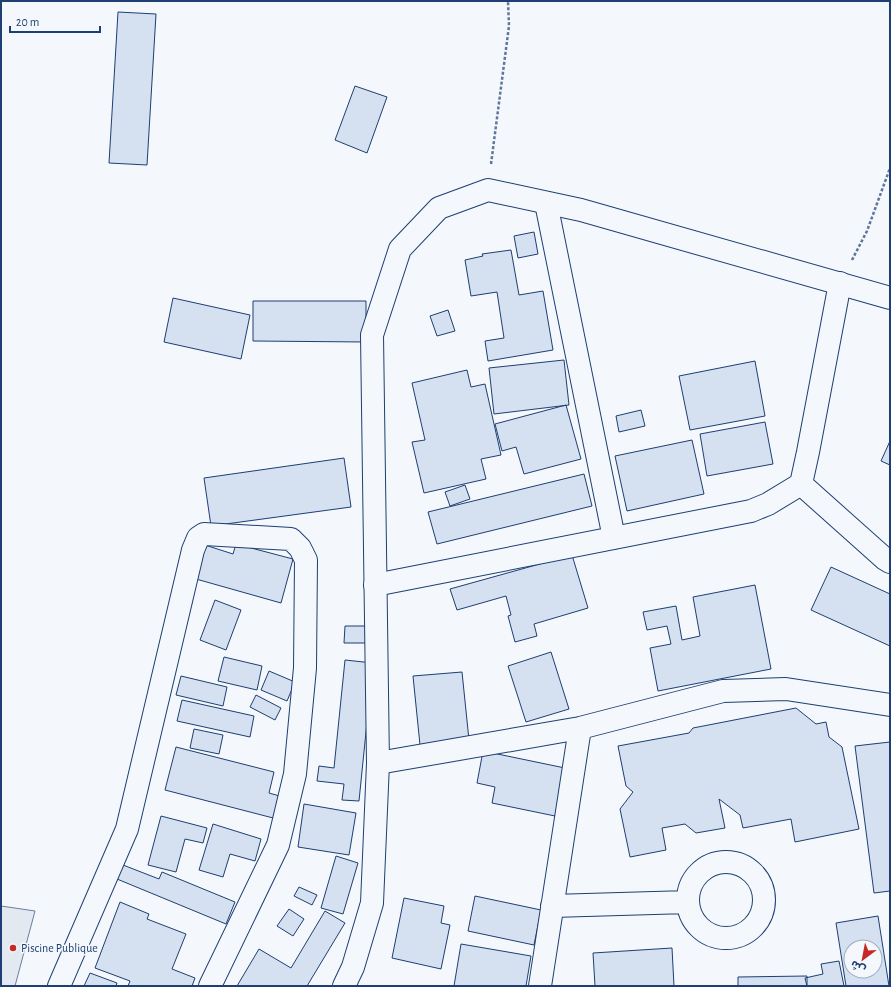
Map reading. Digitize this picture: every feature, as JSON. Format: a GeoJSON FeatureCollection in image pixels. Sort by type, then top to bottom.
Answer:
{"type":"FeatureCollection","features":[{"type":"Feature","properties":{"kind":"street"},"geometry":{"type":"LineString","coordinates":[[344,986],[353,967],[372,903],[378,763],[372,335],[400,249],[439,208],[488,190],[581,210],[890,298]]}},
{"type":"Feature","properties":{"kind":"street"},"geometry":{"type":"LineString","coordinates":[[546,203],[614,538]]}},
{"type":"Feature","properties":{"kind":"street"},"geometry":{"type":"LineString","coordinates":[[375,585],[751,511],[768,504],[801,484],[840,283]]}},
{"type":"Feature","properties":{"kind":"street"},"geometry":{"type":"LineString","coordinates":[[801,484],[890,562]]}},
{"type":"Feature","properties":{"kind":"street"},"geometry":{"type":"LineString","coordinates":[[59,986],[127,829],[191,557],[198,538],[204,534],[291,539],[300,548],[306,560],[305,668],[295,774],[278,845],[210,986]]}},
{"type":"Feature","properties":{"kind":"street"},"geometry":{"type":"LineString","coordinates":[[378,763],[580,728],[723,691],[786,688],[890,705]]}},
{"type":"Feature","properties":{"kind":"street"},"geometry":{"type":"LineString","coordinates":[[540,986],[580,728]]}},
{"type":"Feature","properties":{"kind":"street"},"geometry":{"type":"LineString","coordinates":[[552,906],[688,902]]}},
{"type":"Feature","properties":{"kind":"path"},"geometry":{"type":"LineString","coordinates":[[488,190],[509,26],[508,1]]}},
{"type":"Feature","properties":{"kind":"path"},"geometry":{"type":"LineString","coordinates":[[840,283],[867,231],[890,168]]}},
{"type":"Feature","properties":{"kind":"shaded area","name":"Piscine Publique"},"geometry":{"type":"Polygon","coordinates":[[[1,906],[35,911],[15,986],[1,986],[1,906]]]}},
{"type":"Feature","properties":{"kind":"building"},"geometry":{"type":"Polygon","coordinates":[[[118,12],[156,14],[147,165],[109,163],[118,12]]]}},
{"type":"Feature","properties":{"kind":"building"},"geometry":{"type":"Polygon","coordinates":[[[355,86],[387,97],[367,153],[335,140],[355,86]]]}},
{"type":"Feature","properties":{"kind":"building"},"geometry":{"type":"Polygon","coordinates":[[[534,232],[538,254],[518,258],[514,236],[534,232]]]}},
{"type":"Feature","properties":{"kind":"building"},"geometry":{"type":"Polygon","coordinates":[[[511,250],[519,295],[543,291],[553,350],[488,361],[485,341],[504,338],[497,292],[471,296],[465,260],[483,256],[482,254],[511,250]]]}},
{"type":"Feature","properties":{"kind":"building"},"geometry":{"type":"Polygon","coordinates":[[[173,298],[250,315],[241,359],[164,342],[173,298]]]}},
{"type":"Feature","properties":{"kind":"building"},"geometry":{"type":"Polygon","coordinates":[[[253,301],[366,301],[366,342],[253,341],[253,301]]]}},
{"type":"Feature","properties":{"kind":"building"},"geometry":{"type":"Polygon","coordinates":[[[448,310],[455,331],[437,336],[430,316],[448,310]]]}},
{"type":"Feature","properties":{"kind":"building"},"geometry":{"type":"Polygon","coordinates":[[[564,360],[569,405],[494,414],[489,368],[564,360]]]}},
{"type":"Feature","properties":{"kind":"building"},"geometry":{"type":"Polygon","coordinates":[[[755,361],[765,416],[690,430],[679,376],[755,361]]]}},
{"type":"Feature","properties":{"kind":"building"},"geometry":{"type":"Polygon","coordinates":[[[467,370],[471,387],[485,384],[501,455],[481,459],[486,479],[424,493],[412,442],[425,440],[412,383],[467,370]]]}},
{"type":"Feature","properties":{"kind":"building"},"geometry":{"type":"Polygon","coordinates":[[[566,405],[581,459],[524,474],[516,447],[502,451],[495,424],[566,405]]]}},
{"type":"Feature","properties":{"kind":"building"},"geometry":{"type":"Polygon","coordinates":[[[641,410],[645,426],[619,432],[616,416],[641,410]]]}},
{"type":"Feature","properties":{"kind":"building"},"geometry":{"type":"Polygon","coordinates":[[[765,422],[773,464],[707,476],[700,434],[765,422]]]}},
{"type":"Feature","properties":{"kind":"building"},"geometry":{"type":"Polygon","coordinates":[[[692,440],[704,494],[627,511],[615,456],[692,440]]]}},
{"type":"Feature","properties":{"kind":"building"},"geometry":{"type":"Polygon","coordinates":[[[890,441],[890,465],[881,461],[890,441]]]}},
{"type":"Feature","properties":{"kind":"building"},"geometry":{"type":"Polygon","coordinates":[[[344,458],[351,507],[211,526],[204,478],[344,458]]]}},
{"type":"Feature","properties":{"kind":"building"},"geometry":{"type":"Polygon","coordinates":[[[584,474],[592,506],[437,544],[428,512],[584,474]]]}},
{"type":"Feature","properties":{"kind":"building"},"geometry":{"type":"Polygon","coordinates":[[[465,485],[470,499],[450,506],[445,492],[465,485]]]}},
{"type":"Feature","properties":{"kind":"building"},"geometry":{"type":"Polygon","coordinates":[[[236,544],[293,559],[281,603],[196,579],[205,545],[233,554],[236,544]]]}},
{"type":"Feature","properties":{"kind":"building"},"geometry":{"type":"Polygon","coordinates":[[[572,555],[588,608],[534,624],[537,636],[515,642],[508,616],[511,615],[506,596],[457,610],[450,589],[572,555]]]}},
{"type":"Feature","properties":{"kind":"building"},"geometry":{"type":"Polygon","coordinates":[[[831,567],[890,594],[890,646],[811,610],[831,567]]]}},
{"type":"Feature","properties":{"kind":"building"},"geometry":{"type":"Polygon","coordinates":[[[755,585],[771,669],[658,691],[650,648],[671,644],[667,626],[647,630],[643,612],[676,606],[682,640],[700,636],[693,597],[755,585]]]}},
{"type":"Feature","properties":{"kind":"building"},"geometry":{"type":"Polygon","coordinates":[[[215,600],[241,610],[226,650],[200,640],[215,600]]]}},
{"type":"Feature","properties":{"kind":"building"},"geometry":{"type":"Polygon","coordinates":[[[345,626],[367,626],[366,643],[344,643],[345,626]]]}},
{"type":"Feature","properties":{"kind":"building"},"geometry":{"type":"Polygon","coordinates":[[[551,652],[569,709],[526,722],[508,666],[551,652]]]}},
{"type":"Feature","properties":{"kind":"building"},"geometry":{"type":"Polygon","coordinates":[[[224,657],[262,666],[257,690],[218,681],[224,657]]]}},
{"type":"Feature","properties":{"kind":"building"},"geometry":{"type":"Polygon","coordinates":[[[345,660],[373,663],[359,801],[342,800],[344,784],[317,781],[319,766],[334,768],[345,660]]]}},
{"type":"Feature","properties":{"kind":"building"},"geometry":{"type":"Polygon","coordinates":[[[269,671],[295,682],[287,701],[261,690],[269,671]]]}},
{"type":"Feature","properties":{"kind":"building"},"geometry":{"type":"Polygon","coordinates":[[[462,672],[469,740],[420,745],[413,676],[462,672]]]}},
{"type":"Feature","properties":{"kind":"building"},"geometry":{"type":"Polygon","coordinates":[[[181,676],[227,687],[223,706],[176,695],[181,676]]]}},
{"type":"Feature","properties":{"kind":"building"},"geometry":{"type":"Polygon","coordinates":[[[256,695],[281,708],[275,720],[250,707],[256,695]]]}},
{"type":"Feature","properties":{"kind":"building"},"geometry":{"type":"Polygon","coordinates":[[[182,700],[254,716],[250,737],[177,721],[182,700]]]}},
{"type":"Feature","properties":{"kind":"building"},"geometry":{"type":"Polygon","coordinates":[[[796,708],[816,724],[826,722],[829,737],[842,747],[859,829],[795,842],[791,819],[743,828],[740,815],[719,799],[725,828],[696,833],[685,824],[662,828],[666,850],[630,857],[620,809],[633,792],[626,786],[618,746],[689,733],[693,728],[796,708]]]}},
{"type":"Feature","properties":{"kind":"building"},"geometry":{"type":"Polygon","coordinates":[[[194,729],[223,735],[219,754],[190,748],[194,729]]]}},
{"type":"Feature","properties":{"kind":"building"},"geometry":{"type":"Polygon","coordinates":[[[890,742],[890,891],[874,893],[855,746],[890,742]]]}},
{"type":"Feature","properties":{"kind":"building"},"geometry":{"type":"Polygon","coordinates":[[[176,747],[274,772],[269,793],[283,797],[277,819],[165,790],[176,747]]]}},
{"type":"Feature","properties":{"kind":"building"},"geometry":{"type":"Polygon","coordinates":[[[483,751],[565,768],[555,816],[492,803],[495,787],[477,783],[483,751]]]}},
{"type":"Feature","properties":{"kind":"building"},"geometry":{"type":"Polygon","coordinates":[[[304,804],[356,813],[349,855],[298,847],[304,804]]]}},
{"type":"Feature","properties":{"kind":"building"},"geometry":{"type":"Polygon","coordinates":[[[161,816],[207,828],[203,843],[185,839],[176,872],[148,865],[161,816]]]}},
{"type":"Feature","properties":{"kind":"building"},"geometry":{"type":"Polygon","coordinates":[[[213,824],[261,839],[255,861],[230,854],[223,877],[199,870],[213,824]]]}},
{"type":"Feature","properties":{"kind":"building"},"geometry":{"type":"Polygon","coordinates":[[[336,856],[358,863],[343,914],[321,908],[336,856]]]}},
{"type":"Feature","properties":{"kind":"building"},"geometry":{"type":"Polygon","coordinates":[[[123,865],[159,879],[162,872],[235,902],[226,924],[117,879],[123,865]]]}},
{"type":"Feature","properties":{"kind":"building"},"geometry":{"type":"Polygon","coordinates":[[[299,887],[317,895],[312,905],[294,896],[299,887]]]}},
{"type":"Feature","properties":{"kind":"building"},"geometry":{"type":"Polygon","coordinates":[[[475,896],[541,910],[534,945],[468,931],[475,896]]]}},
{"type":"Feature","properties":{"kind":"building"},"geometry":{"type":"Polygon","coordinates":[[[404,898],[444,906],[441,923],[450,925],[441,969],[392,958],[404,898]]]}},
{"type":"Feature","properties":{"kind":"building"},"geometry":{"type":"Polygon","coordinates":[[[120,902],[149,914],[147,919],[186,934],[172,969],[195,978],[192,986],[128,986],[130,981],[95,968],[120,902]]]}},
{"type":"Feature","properties":{"kind":"building"},"geometry":{"type":"Polygon","coordinates":[[[289,909],[304,919],[293,936],[277,926],[289,909]]]}},
{"type":"Feature","properties":{"kind":"building"},"geometry":{"type":"Polygon","coordinates":[[[325,911],[345,923],[307,986],[237,986],[259,949],[291,968],[325,911]]]}},
{"type":"Feature","properties":{"kind":"building"},"geometry":{"type":"Polygon","coordinates":[[[878,916],[882,939],[843,939],[843,967],[836,923],[878,916]]]}},
{"type":"Feature","properties":{"kind":"building"},"geometry":{"type":"Polygon","coordinates":[[[461,944],[531,956],[526,986],[454,986],[461,944]]]}},
{"type":"Feature","properties":{"kind":"building"},"geometry":{"type":"Polygon","coordinates":[[[672,948],[674,986],[595,986],[593,953],[672,948]]]}},
{"type":"Feature","properties":{"kind":"building"},"geometry":{"type":"Polygon","coordinates":[[[883,948],[889,986],[846,986],[845,979],[883,979],[883,948]]]}},
{"type":"Feature","properties":{"kind":"building"},"geometry":{"type":"Polygon","coordinates":[[[839,961],[844,986],[807,986],[805,978],[823,974],[821,964],[839,961]]]}},
{"type":"Feature","properties":{"kind":"building"},"geometry":{"type":"Polygon","coordinates":[[[90,973],[117,983],[116,986],[84,986],[90,973]]]}},
{"type":"Feature","properties":{"kind":"building"},"geometry":{"type":"Polygon","coordinates":[[[807,976],[807,986],[738,986],[738,977],[807,976]]]}},
{"type":"Feature","properties":{"kind":"place","name":"Piscine Publique"},"geometry":{"type":"Point","coordinates":[13,948]}}]}
